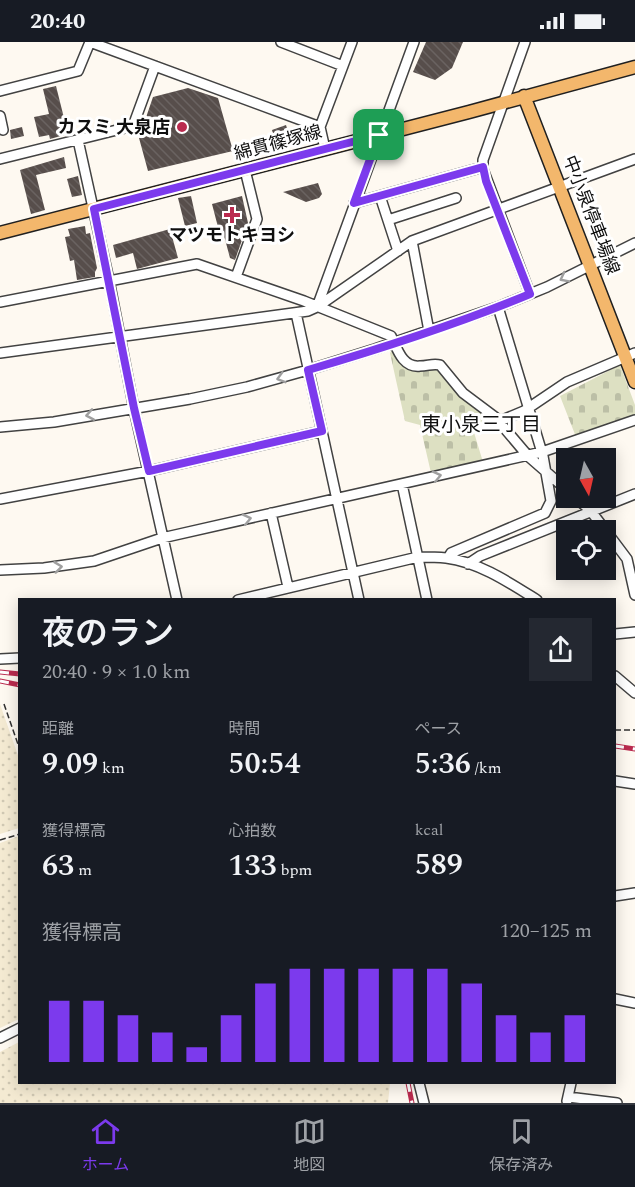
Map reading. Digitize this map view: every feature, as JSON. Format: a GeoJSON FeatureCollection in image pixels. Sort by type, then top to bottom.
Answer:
{"type":"FeatureCollection","features":[{"type":"Feature","properties":{"kind":"main road","name":"綿貫篠塚線"},"geometry":{"type":"LineString","coordinates":[[0,233],[635,67]]}},
{"type":"Feature","properties":{"kind":"main road","name":"中小泉停車場線"},"geometry":{"type":"LineString","coordinates":[[524,96],[630,355],[635,382]]}},
{"type":"Feature","properties":{"kind":"street"},"geometry":{"type":"LineString","coordinates":[[0,91],[78,71],[90,42],[320,127]]}},
{"type":"Feature","properties":{"kind":"street"},"geometry":{"type":"LineString","coordinates":[[281,42],[343,66]]}},
{"type":"Feature","properties":{"kind":"street"},"geometry":{"type":"LineString","coordinates":[[325,149],[320,127],[352,42]]}},
{"type":"Feature","properties":{"kind":"street"},"geometry":{"type":"LineString","coordinates":[[317,307],[414,42]]}},
{"type":"Feature","properties":{"kind":"street"},"geometry":{"type":"LineString","coordinates":[[525,42],[483,160],[483,167],[486,181],[530,294]]}},
{"type":"Feature","properties":{"kind":"street"},"geometry":{"type":"LineString","coordinates":[[0,159],[133,126],[155,66]]}},
{"type":"Feature","properties":{"kind":"street"},"geometry":{"type":"LineString","coordinates":[[0,116],[3,130]]}},
{"type":"Feature","properties":{"kind":"street"},"geometry":{"type":"LineString","coordinates":[[78,140],[177,598]]}},
{"type":"Feature","properties":{"kind":"street"},"geometry":{"type":"LineString","coordinates":[[0,353],[296,313],[317,307],[412,241],[635,159]]}},
{"type":"Feature","properties":{"kind":"street"},"geometry":{"type":"LineString","coordinates":[[354,203],[483,167]]}},
{"type":"Feature","properties":{"kind":"street"},"geometry":{"type":"LineString","coordinates":[[236,277],[257,219],[245,170]]}},
{"type":"Feature","properties":{"kind":"street"},"geometry":{"type":"LineString","coordinates":[[380,196],[398,251]]}},
{"type":"Feature","properties":{"kind":"street"},"geometry":{"type":"LineString","coordinates":[[388,220],[456,198]]}},
{"type":"Feature","properties":{"kind":"street"},"geometry":{"type":"LineString","coordinates":[[412,241],[429,331]]}},
{"type":"Feature","properties":{"kind":"street"},"geometry":{"type":"LineString","coordinates":[[0,427],[54,422],[134,408],[247,387],[308,370],[498,307],[635,243]]}},
{"type":"Feature","properties":{"kind":"street"},"geometry":{"type":"LineString","coordinates":[[0,302],[197,264],[304,301],[391,336],[399,354],[408,364],[418,367],[435,363],[440,365],[463,393],[500,421],[528,456],[556,480]]}},
{"type":"Feature","properties":{"kind":"street"},"geometry":{"type":"LineString","coordinates":[[448,558],[451,553],[544,513],[548,509],[550,495],[542,452],[498,307]]}},
{"type":"Feature","properties":{"kind":"street"},"geometry":{"type":"LineString","coordinates":[[296,313],[359,598]]}},
{"type":"Feature","properties":{"kind":"street"},"geometry":{"type":"LineString","coordinates":[[500,421],[529,408],[567,382],[630,355]]}},
{"type":"Feature","properties":{"kind":"street"},"geometry":{"type":"LineString","coordinates":[[0,570],[44,568],[94,561],[162,538],[528,456],[635,420]]}},
{"type":"Feature","properties":{"kind":"street"},"geometry":{"type":"LineString","coordinates":[[0,499],[149,471],[322,431]]}},
{"type":"Feature","properties":{"kind":"street"},"geometry":{"type":"LineString","coordinates":[[402,484],[427,598]]}},
{"type":"Feature","properties":{"kind":"street"},"geometry":{"type":"LineString","coordinates":[[468,564],[480,556],[590,510],[635,494]]}},
{"type":"Feature","properties":{"kind":"street"},"geometry":{"type":"LineString","coordinates":[[588,508],[598,520]]}},
{"type":"Feature","properties":{"kind":"street"},"geometry":{"type":"LineString","coordinates":[[271,513],[288,587]]}},
{"type":"Feature","properties":{"kind":"street"},"geometry":{"type":"LineString","coordinates":[[498,533],[505,546]]}},
{"type":"Feature","properties":{"kind":"street"},"geometry":{"type":"LineString","coordinates":[[616,542],[631,558],[635,595]]}},
{"type":"Feature","properties":{"kind":"street"},"geometry":{"type":"LineString","coordinates":[[246,598],[418,557],[448,558],[468,564],[505,580],[534,598]]}},
{"type":"Feature","properties":{"kind":"street"},"geometry":{"type":"LineString","coordinates":[[616,634],[635,632]]}},
{"type":"Feature","properties":{"kind":"street"},"geometry":{"type":"LineString","coordinates":[[0,659],[17,659]]}},
{"type":"Feature","properties":{"kind":"street"},"geometry":{"type":"LineString","coordinates":[[616,677],[635,693]]}},
{"type":"Feature","properties":{"kind":"street"},"geometry":{"type":"LineString","coordinates":[[616,781],[635,784]]}},
{"type":"Feature","properties":{"kind":"street"},"geometry":{"type":"LineString","coordinates":[[616,896],[635,893]]}},
{"type":"Feature","properties":{"kind":"street"},"geometry":{"type":"LineString","coordinates":[[616,999],[635,1003]]}},
{"type":"Feature","properties":{"kind":"street"},"geometry":{"type":"LineString","coordinates":[[0,1038],[18,1029]]}},
{"type":"Feature","properties":{"kind":"street"},"geometry":{"type":"LineString","coordinates":[[418,1084],[424,1103]]}},
{"type":"Feature","properties":{"kind":"street"},"geometry":{"type":"LineString","coordinates":[[571,1084],[567,1100],[617,1103]]}},
{"type":"Feature","properties":{"kind":"path"},"geometry":{"type":"LineString","coordinates":[[4,704],[18,744]]}},
{"type":"Feature","properties":{"kind":"path"},"geometry":{"type":"LineString","coordinates":[[616,730],[635,730]]}},
{"type":"Feature","properties":{"kind":"path"},"geometry":{"type":"LineString","coordinates":[[0,840],[18,835]]}},
{"type":"Feature","properties":{"kind":"shaded area"},"geometry":{"type":"Polygon","coordinates":[[[0,704],[18,755],[18,828],[0,834],[0,704]]]}},
{"type":"Feature","properties":{"kind":"shaded area"},"geometry":{"type":"Polygon","coordinates":[[[18,836],[18,1019],[0,1028],[0,843],[18,836]]]}},
{"type":"Feature","properties":{"kind":"shaded area"},"geometry":{"type":"Polygon","coordinates":[[[18,1043],[18,1084],[390,1084],[388,1103],[0,1103],[0,1052],[18,1043]]]}},
{"type":"Feature","properties":{"kind":"green space"},"geometry":{"type":"Polygon","coordinates":[[[392,351],[406,367],[411,369],[436,367],[462,398],[489,419],[472,426],[483,462],[431,473],[420,425],[405,421],[390,353],[392,351]]]}},
{"type":"Feature","properties":{"kind":"green space"},"geometry":{"type":"Polygon","coordinates":[[[620,365],[635,405],[635,416],[576,437],[560,396],[620,365]]]}},
{"type":"Feature","properties":{"kind":"building"},"geometry":{"type":"Polygon","coordinates":[[[426,42],[463,42],[452,68],[435,80],[413,72],[426,42]]]}},
{"type":"Feature","properties":{"kind":"building"},"geometry":{"type":"Polygon","coordinates":[[[56,86],[68,134],[50,139],[49,135],[39,137],[34,117],[49,114],[43,89],[56,86]]]}},
{"type":"Feature","properties":{"kind":"building"},"geometry":{"type":"Polygon","coordinates":[[[188,88],[218,98],[233,151],[148,171],[139,138],[153,97],[188,88]]]}},
{"type":"Feature","properties":{"kind":"building"},"geometry":{"type":"Polygon","coordinates":[[[286,125],[292,145],[277,149],[272,130],[286,125]]]}},
{"type":"Feature","properties":{"kind":"building"},"geometry":{"type":"Polygon","coordinates":[[[22,127],[24,136],[11,139],[10,130],[22,127]]]}},
{"type":"Feature","properties":{"kind":"building"},"geometry":{"type":"Polygon","coordinates":[[[64,157],[66,168],[36,175],[45,210],[31,214],[20,170],[64,157]]]}},
{"type":"Feature","properties":{"kind":"building"},"geometry":{"type":"Polygon","coordinates":[[[78,176],[82,195],[72,197],[67,179],[78,176]]]}},
{"type":"Feature","properties":{"kind":"building"},"geometry":{"type":"Polygon","coordinates":[[[318,183],[322,194],[319,198],[306,202],[283,192],[318,183]]]}},
{"type":"Feature","properties":{"kind":"building"},"geometry":{"type":"Polygon","coordinates":[[[191,196],[197,223],[185,226],[178,198],[191,196]]]}},
{"type":"Feature","properties":{"kind":"building"},"geometry":{"type":"Polygon","coordinates":[[[242,196],[248,223],[235,260],[230,258],[222,228],[219,231],[212,204],[242,196]]]}},
{"type":"Feature","properties":{"kind":"building"},"geometry":{"type":"Polygon","coordinates":[[[85,226],[86,234],[90,233],[97,268],[95,277],[77,280],[74,260],[70,261],[65,237],[70,236],[68,229],[85,226]]]}},
{"type":"Feature","properties":{"kind":"building"},"geometry":{"type":"Polygon","coordinates":[[[170,229],[178,258],[137,269],[133,253],[116,258],[113,245],[170,229]]]}},
{"type":"Feature","properties":{"kind":"railway"},"geometry":{"type":"LineString","coordinates":[[0,672],[18,674]]}},
{"type":"Feature","properties":{"kind":"railway"},"geometry":{"type":"LineString","coordinates":[[0,681],[18,685]]}},
{"type":"Feature","properties":{"kind":"railway"},"geometry":{"type":"LineString","coordinates":[[616,746],[635,749]]}},
{"type":"Feature","properties":{"kind":"railway"},"geometry":{"type":"LineString","coordinates":[[408,1084],[412,1103]]}},
{"type":"Feature","properties":{"kind":"place","name":"カスミ 大泉店"},"geometry":{"type":"Point","coordinates":[182,127]}},
{"type":"Feature","properties":{"kind":"place","name":"マツモトキヨシ"},"geometry":{"type":"Point","coordinates":[232,215]}},
{"type":"Feature","properties":{"kind":"district","name":"東小泉三丁目"},"geometry":{"type":"Point","coordinates":[481,425]}},
{"type":"Feature","properties":{"kind":"route"},"geometry":{"type":"LineString","coordinates":[[379,135],[354,203],[483,167],[486,181],[530,294],[375,350],[308,370],[322,431],[149,471],[94,209],[379,135]]}}]}
